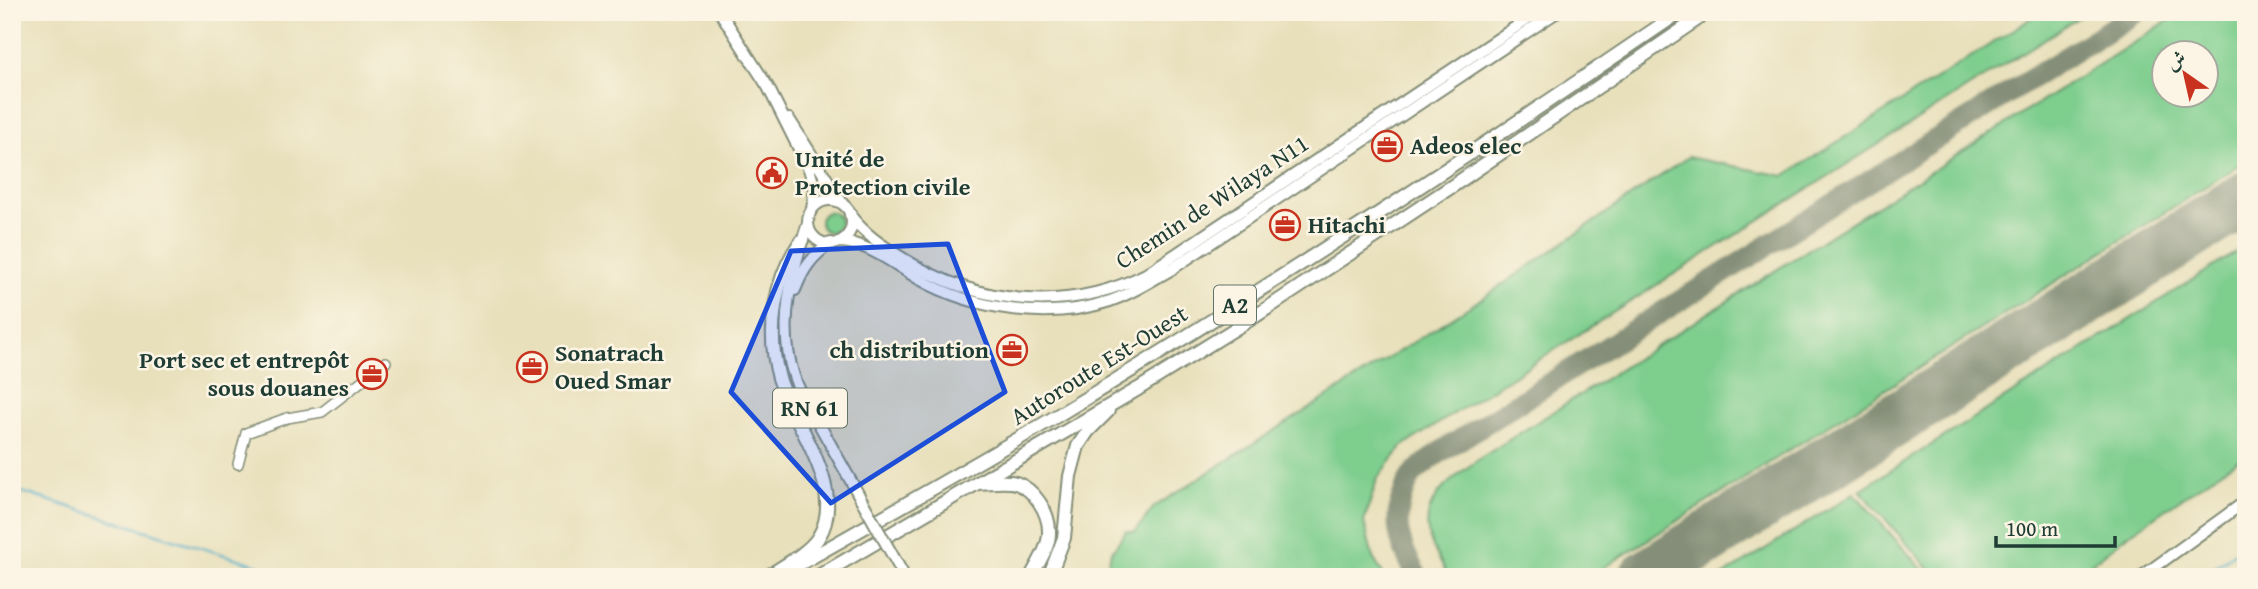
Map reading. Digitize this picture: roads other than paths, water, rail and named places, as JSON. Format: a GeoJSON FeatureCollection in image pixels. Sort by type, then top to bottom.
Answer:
{"type":"FeatureCollection","features":[{"type":"Feature","properties":{"kind":"highway","name":"Autoroute Est-Ouest"},"geometry":{"type":"LineString","coordinates":[[777,577],[950,479],[1175,344],[1436,177],[1680,12]]}},
{"type":"Feature","properties":{"kind":"highway","name":"Autoroute Est-Ouest"},"geometry":{"type":"LineString","coordinates":[[817,577],[1138,389],[1254,317],[1432,200],[1708,12]]}},
{"type":"Feature","properties":{"kind":"highway"},"geometry":{"type":"LineString","coordinates":[[767,577],[802,553],[818,538],[825,518],[828,495],[822,474],[780,379],[774,352],[775,308],[782,281],[794,251],[802,240]]}},
{"type":"Feature","properties":{"kind":"highway"},"geometry":{"type":"LineString","coordinates":[[1049,577],[1064,538],[1070,477],[1078,446],[1088,431],[1110,409],[1138,389]]}},
{"type":"Feature","properties":{"kind":"highway"},"geometry":{"type":"LineString","coordinates":[[977,483],[1015,483],[1030,491],[1042,506],[1049,531],[1045,550],[1031,577]]}},
{"type":"Feature","properties":{"kind":"highway"},"geometry":{"type":"LineString","coordinates":[[836,577],[865,550]]}},
{"type":"Feature","properties":{"kind":"main road"},"geometry":{"type":"LineString","coordinates":[[720,12],[850,215],[850,228],[843,239],[834,243]]}},
{"type":"Feature","properties":{"kind":"main road","name":"Chemin de Wilaya N11"},"geometry":{"type":"LineString","coordinates":[[850,215],[874,240],[923,271],[966,289],[1000,297],[1037,300],[1106,291],[1146,274],[1538,12]]}},
{"type":"Feature","properties":{"kind":"main road"},"geometry":{"type":"LineString","coordinates":[[775,100],[813,178],[815,200],[808,223],[813,236],[818,240],[856,243],[933,286],[977,302],[1038,310],[1093,305],[1135,290],[1172,269],[1557,12]]}},
{"type":"Feature","properties":{"kind":"main road"},"geometry":{"type":"LineString","coordinates":[[812,209],[823,201],[843,204]]}},
{"type":"Feature","properties":{"kind":"main road","name":"RN 61"},"geometry":{"type":"LineString","coordinates":[[808,223],[791,280],[788,309],[788,346],[794,377],[904,575]]}},
{"type":"Feature","properties":{"kind":"main road","name":"RN 61"},"geometry":{"type":"LineString","coordinates":[[788,309],[807,264],[817,253],[834,243]]}},
{"type":"Feature","properties":{"kind":"main road"},"geometry":{"type":"LineString","coordinates":[[2141,577],[2246,501]]}},
{"type":"Feature","properties":{"kind":"street"},"geometry":{"type":"LineString","coordinates":[[238,464],[246,433],[287,418],[322,412],[386,362]]}},
{"type":"Feature","properties":{"kind":"waterway"},"geometry":{"type":"LineString","coordinates":[[12,489],[296,577]]}},
{"type":"Feature","properties":{"kind":"waterway"},"geometry":{"type":"LineString","coordinates":[[2202,577],[2246,544]]}},
{"type":"Feature","properties":{"kind":"place","name":"Adeos elec"},"geometry":{"type":"Point","coordinates":[1387,146]}},
{"type":"Feature","properties":{"kind":"place","name":"Unité de Protection civile"},"geometry":{"type":"Point","coordinates":[772,173]}},
{"type":"Feature","properties":{"kind":"place","name":"Hitachi"},"geometry":{"type":"Point","coordinates":[1285,225]}},
{"type":"Feature","properties":{"kind":"place","name":"ch distribution"},"geometry":{"type":"Point","coordinates":[1012,350]}},
{"type":"Feature","properties":{"kind":"place","name":"Sonatrach Oued Smar"},"geometry":{"type":"Point","coordinates":[532,367]}},
{"type":"Feature","properties":{"kind":"place","name":"Port sec et entrepôt sous douanes"},"geometry":{"type":"Point","coordinates":[372,374]}}]}
